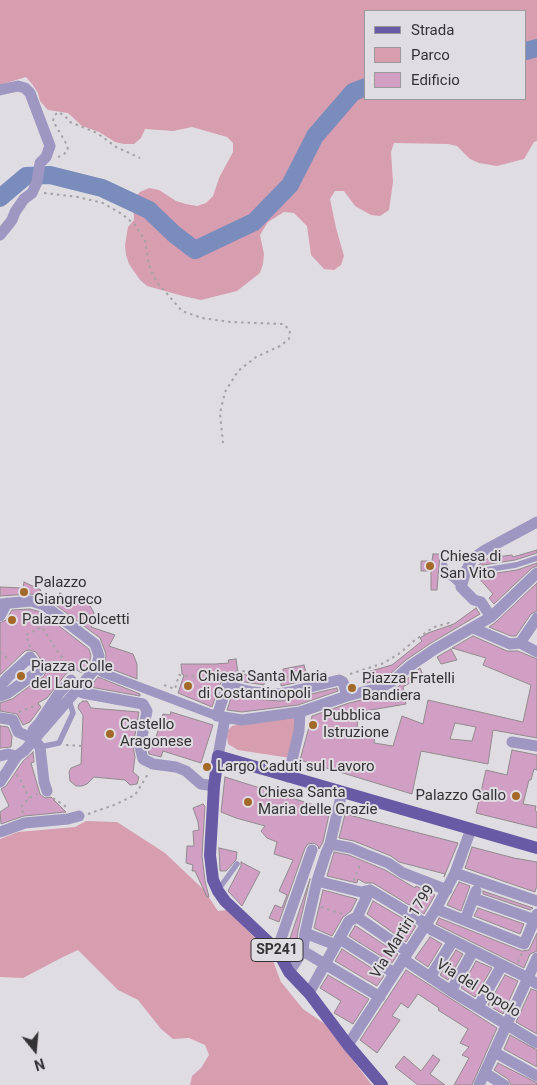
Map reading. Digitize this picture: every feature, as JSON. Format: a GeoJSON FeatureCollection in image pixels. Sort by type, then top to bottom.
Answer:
{"type":"FeatureCollection","features":[{"type":"Feature","properties":{"kind":"main road"},"geometry":{"type":"LineString","coordinates":[[218,756],[537,848]]}},
{"type":"Feature","properties":{"kind":"main road","name":"SP241"},"geometry":{"type":"LineString","coordinates":[[218,756],[214,786],[210,864],[212,880],[225,901],[276,950],[289,972],[309,993],[348,1045],[382,1085]]}},
{"type":"Feature","properties":{"kind":"street"},"geometry":{"type":"LineString","coordinates":[[0,90],[18,86],[25,88],[30,93],[50,146],[46,157],[40,163],[34,187],[0,235]]}},
{"type":"Feature","properties":{"kind":"street"},"geometry":{"type":"LineString","coordinates":[[491,617],[481,602],[474,600],[461,587],[466,571],[472,559],[485,550],[537,522]]}},
{"type":"Feature","properties":{"kind":"street"},"geometry":{"type":"LineString","coordinates":[[96,668],[103,673],[222,719],[256,719],[300,712],[393,682],[416,662],[491,617],[537,572]]}},
{"type":"Feature","properties":{"kind":"street"},"geometry":{"type":"LineString","coordinates":[[0,616],[3,603],[32,601],[44,605],[95,644],[99,656],[96,668],[17,757],[0,782]]}},
{"type":"Feature","properties":{"kind":"street"},"geometry":{"type":"LineString","coordinates":[[520,643],[537,618]]}},
{"type":"Feature","properties":{"kind":"street"},"geometry":{"type":"LineString","coordinates":[[473,628],[510,644],[520,643],[537,652]]}},
{"type":"Feature","properties":{"kind":"street"},"geometry":{"type":"LineString","coordinates":[[30,657],[40,670],[8,693],[0,693],[17,668],[30,657]]}},
{"type":"Feature","properties":{"kind":"street"},"geometry":{"type":"LineString","coordinates":[[218,756],[227,686],[253,692],[279,694],[310,688],[333,680],[345,679],[345,697]]}},
{"type":"Feature","properties":{"kind":"street"},"geometry":{"type":"LineString","coordinates":[[47,791],[33,741],[48,708],[71,680]]}},
{"type":"Feature","properties":{"kind":"street"},"geometry":{"type":"LineString","coordinates":[[77,690],[83,693],[145,705],[147,714],[140,752],[143,759],[153,764],[176,767],[186,771],[201,784],[214,786]]}},
{"type":"Feature","properties":{"kind":"street"},"geometry":{"type":"LineString","coordinates":[[288,777],[299,731],[300,712]]}},
{"type":"Feature","properties":{"kind":"street"},"geometry":{"type":"LineString","coordinates":[[2,719],[13,720],[18,732],[33,741]]}},
{"type":"Feature","properties":{"kind":"street"},"geometry":{"type":"LineString","coordinates":[[512,742],[537,746]]}},
{"type":"Feature","properties":{"kind":"street"},"geometry":{"type":"LineString","coordinates":[[0,756],[8,754],[17,757]]}},
{"type":"Feature","properties":{"kind":"street"},"geometry":{"type":"LineString","coordinates":[[289,972],[303,951],[305,933],[317,882],[330,844],[342,792]]}},
{"type":"Feature","properties":{"kind":"street"},"geometry":{"type":"LineString","coordinates":[[3,832],[25,823],[68,819],[79,816]]}},
{"type":"Feature","properties":{"kind":"street","name":"Via Martiri 1799"},"geometry":{"type":"LineString","coordinates":[[348,1045],[447,890],[471,829]]}},
{"type":"Feature","properties":{"kind":"street"},"geometry":{"type":"LineString","coordinates":[[330,844],[351,848],[388,863],[403,873],[447,890]]}},
{"type":"Feature","properties":{"kind":"street"},"geometry":{"type":"LineString","coordinates":[[276,950],[312,850]]}},
{"type":"Feature","properties":{"kind":"street"},"geometry":{"type":"LineString","coordinates":[[455,873],[537,901]]}},
{"type":"Feature","properties":{"kind":"street"},"geometry":{"type":"LineString","coordinates":[[317,882],[361,892],[370,890],[420,920],[425,926],[533,981]]}},
{"type":"Feature","properties":{"kind":"street"},"geometry":{"type":"LineString","coordinates":[[465,920],[479,882]]}},
{"type":"Feature","properties":{"kind":"street"},"geometry":{"type":"LineString","coordinates":[[309,993],[350,921],[357,918],[370,890]]}},
{"type":"Feature","properties":{"kind":"street"},"geometry":{"type":"LineString","coordinates":[[436,909],[524,944],[536,917],[473,898]]}},
{"type":"Feature","properties":{"kind":"street","name":"Via del Popolo"},"geometry":{"type":"LineString","coordinates":[[357,918],[430,977],[537,1043]]}},
{"type":"Feature","properties":{"kind":"street"},"geometry":{"type":"LineString","coordinates":[[305,933],[338,942],[394,973]]}},
{"type":"Feature","properties":{"kind":"street"},"geometry":{"type":"LineString","coordinates":[[430,977],[453,941]]}},
{"type":"Feature","properties":{"kind":"street"},"geometry":{"type":"LineString","coordinates":[[303,951],[380,997]]}},
{"type":"Feature","properties":{"kind":"street"},"geometry":{"type":"LineString","coordinates":[[451,991],[473,951]]}},
{"type":"Feature","properties":{"kind":"street"},"geometry":{"type":"LineString","coordinates":[[479,1085],[507,1025],[533,981],[537,959]]}},
{"type":"Feature","properties":{"kind":"street"},"geometry":{"type":"LineString","coordinates":[[478,1008],[502,965]]}},
{"type":"Feature","properties":{"kind":"street"},"geometry":{"type":"LineString","coordinates":[[494,1052],[537,1076]]}},
{"type":"Feature","properties":{"kind":"street"},"geometry":{"type":"LineString","coordinates":[[485,1073],[504,1085]]}},
{"type":"Feature","properties":{"kind":"lane"},"geometry":{"type":"LineString","coordinates":[[466,571],[479,571],[516,565],[537,558]]}},
{"type":"Feature","properties":{"kind":"lane"},"geometry":{"type":"LineString","coordinates":[[444,564],[450,577],[461,587]]}},
{"type":"Feature","properties":{"kind":"lane"},"geometry":{"type":"LineString","coordinates":[[33,741],[59,743],[73,713],[69,700]]}},
{"type":"Feature","properties":{"kind":"lane"},"geometry":{"type":"LineString","coordinates":[[218,891],[237,864]]}},
{"type":"Feature","properties":{"kind":"path"},"geometry":{"type":"LineString","coordinates":[[46,157],[53,159],[63,155],[68,150],[53,121],[54,116],[58,112],[70,122],[97,133],[116,147],[140,158]]}},
{"type":"Feature","properties":{"kind":"path"},"geometry":{"type":"LineString","coordinates":[[34,187],[48,192],[103,203],[122,214],[135,225],[145,240],[149,265],[156,281],[182,311],[202,318],[230,322],[283,324],[290,330],[289,339],[256,357],[238,371],[225,392],[220,413],[223,442]]}},
{"type":"Feature","properties":{"kind":"path"},"geometry":{"type":"LineString","coordinates":[[19,602],[19,606],[37,628]]}},
{"type":"Feature","properties":{"kind":"path"},"geometry":{"type":"LineString","coordinates":[[236,670],[265,675],[267,678],[282,678],[307,672],[324,672],[341,676],[345,679],[384,663],[434,627],[448,624],[456,637]]}},
{"type":"Feature","properties":{"kind":"path"},"geometry":{"type":"LineString","coordinates":[[30,657],[32,652],[26,635],[42,627],[75,673],[71,680]]}},
{"type":"Feature","properties":{"kind":"path"},"geometry":{"type":"LineString","coordinates":[[0,652],[17,668]]}},
{"type":"Feature","properties":{"kind":"path"},"geometry":{"type":"LineString","coordinates":[[390,659],[393,664]]}},
{"type":"Feature","properties":{"kind":"path"},"geometry":{"type":"LineString","coordinates":[[40,670],[59,693]]}},
{"type":"Feature","properties":{"kind":"path"},"geometry":{"type":"LineString","coordinates":[[162,685],[175,689],[180,675],[198,677],[227,686]]}},
{"type":"Feature","properties":{"kind":"path"},"geometry":{"type":"LineString","coordinates":[[2,719],[43,703],[48,708]]}},
{"type":"Feature","properties":{"kind":"path"},"geometry":{"type":"LineString","coordinates":[[59,743],[82,746]]}},
{"type":"Feature","properties":{"kind":"path"},"geometry":{"type":"LineString","coordinates":[[17,757],[18,777],[30,798]]}},
{"type":"Feature","properties":{"kind":"path"},"geometry":{"type":"LineString","coordinates":[[25,823],[21,807],[30,798],[47,791],[55,800],[78,812],[79,816],[114,805],[135,795],[153,764]]}},
{"type":"Feature","properties":{"kind":"path"},"geometry":{"type":"LineString","coordinates":[[366,854],[354,879],[370,890]]}},
{"type":"Feature","properties":{"kind":"path"},"geometry":{"type":"LineString","coordinates":[[312,905],[357,918]]}},
{"type":"Feature","properties":{"kind":"path"},"geometry":{"type":"LineString","coordinates":[[514,971],[524,944]]}},
{"type":"Feature","properties":{"kind":"green space"},"geometry":{"type":"Polygon","coordinates":[[[0,0],[537,0],[537,141],[534,142],[524,159],[497,166],[479,163],[470,159],[457,146],[448,144],[394,143],[391,152],[393,182],[389,210],[380,216],[371,215],[355,206],[344,191],[335,191],[330,199],[344,256],[341,265],[334,270],[324,269],[311,255],[307,226],[294,213],[284,212],[268,222],[260,235],[264,254],[260,273],[237,291],[201,300],[147,286],[140,280],[129,264],[125,245],[128,227],[134,220],[133,200],[140,192],[149,188],[159,190],[176,201],[186,204],[197,206],[206,203],[213,196],[219,178],[233,152],[233,143],[227,137],[192,127],[173,131],[145,129],[141,138],[134,144],[115,142],[99,132],[82,126],[68,113],[48,110],[40,101],[38,93],[26,77],[0,85],[0,0]]]}},
{"type":"Feature","properties":{"kind":"green space"},"geometry":{"type":"Polygon","coordinates":[[[294,718],[297,729],[290,758],[238,750],[228,744],[228,730],[232,726],[294,718]]]}},
{"type":"Feature","properties":{"kind":"green space"},"geometry":{"type":"Polygon","coordinates":[[[86,821],[117,822],[165,853],[204,890],[218,911],[227,910],[260,943],[272,958],[281,982],[303,1009],[325,1024],[372,1085],[190,1085],[192,1076],[201,1068],[209,1055],[205,1045],[189,1038],[173,1039],[161,1029],[138,1000],[118,990],[78,950],[23,978],[0,977],[0,839],[18,832],[75,827],[86,821]]]}},
{"type":"Feature","properties":{"kind":"building"},"geometry":{"type":"Polygon","coordinates":[[[537,550],[537,553],[515,560],[477,566],[494,554],[496,557],[512,555],[513,557],[537,550]]]}},
{"type":"Feature","properties":{"kind":"building","name":"Chiesa di San Vito"},"geometry":{"type":"Polygon","coordinates":[[[433,554],[440,554],[437,590],[431,590],[431,571],[421,571],[421,561],[432,561],[433,554]]]}},
{"type":"Feature","properties":{"kind":"building"},"geometry":{"type":"Polygon","coordinates":[[[537,563],[537,566],[532,568],[494,604],[489,598],[493,594],[477,576],[517,570],[537,563]]]}},
{"type":"Feature","properties":{"kind":"building"},"geometry":{"type":"Polygon","coordinates":[[[24,582],[41,590],[38,595],[0,596],[0,587],[23,588],[24,582]]]}},
{"type":"Feature","properties":{"kind":"building"},"geometry":{"type":"Polygon","coordinates":[[[537,583],[537,611],[531,614],[516,636],[511,636],[489,627],[496,622],[537,583]]]}},
{"type":"Feature","properties":{"kind":"building"},"geometry":{"type":"Polygon","coordinates":[[[60,593],[75,605],[80,598],[89,604],[94,613],[92,618],[95,620],[91,627],[115,635],[109,646],[133,654],[137,664],[137,679],[111,669],[105,664],[106,654],[100,638],[53,603],[60,593]]]}},
{"type":"Feature","properties":{"kind":"building"},"geometry":{"type":"Polygon","coordinates":[[[476,608],[480,614],[431,643],[406,660],[389,675],[363,684],[362,679],[369,676],[367,672],[392,665],[422,641],[420,638],[428,633],[454,624],[476,608]]]}},
{"type":"Feature","properties":{"kind":"building"},"geometry":{"type":"Polygon","coordinates":[[[30,609],[41,612],[89,649],[91,656],[89,664],[82,673],[73,668],[65,675],[47,698],[38,703],[41,707],[30,722],[23,725],[17,714],[0,711],[0,703],[12,699],[44,676],[47,669],[36,652],[29,650],[25,651],[0,675],[0,623],[6,620],[12,610],[30,609]]]}},
{"type":"Feature","properties":{"kind":"building"},"geometry":{"type":"Polygon","coordinates":[[[473,636],[507,651],[518,651],[537,659],[537,738],[493,730],[488,764],[421,751],[412,794],[300,760],[312,716],[349,703],[382,695],[398,687],[420,668],[423,675],[403,687],[406,704],[359,712],[356,735],[375,735],[374,743],[393,746],[402,716],[423,724],[428,700],[523,722],[531,685],[483,665],[486,658],[452,648],[473,636]],[[455,723],[450,739],[472,741],[476,727],[455,723]]]}},
{"type":"Feature","properties":{"kind":"building"},"geometry":{"type":"Polygon","coordinates":[[[451,649],[457,660],[441,664],[437,657],[451,649]]]}},
{"type":"Feature","properties":{"kind":"building"},"geometry":{"type":"Polygon","coordinates":[[[236,659],[238,673],[256,677],[257,674],[265,676],[264,685],[225,679],[220,684],[212,707],[178,693],[184,675],[182,674],[181,664],[229,663],[228,660],[236,659]]]}},
{"type":"Feature","properties":{"kind":"building"},"geometry":{"type":"Polygon","coordinates":[[[304,665],[308,680],[281,686],[281,680],[284,679],[283,669],[304,665]]]}},
{"type":"Feature","properties":{"kind":"building"},"geometry":{"type":"Polygon","coordinates":[[[98,677],[140,694],[140,696],[90,687],[98,677]]]}},
{"type":"Feature","properties":{"kind":"building"},"geometry":{"type":"Polygon","coordinates":[[[337,688],[338,691],[298,705],[242,712],[227,710],[232,695],[280,701],[337,688]]]}},
{"type":"Feature","properties":{"kind":"building","name":"Castello Aragonese"},"geometry":{"type":"Polygon","coordinates":[[[87,701],[91,708],[139,712],[133,746],[135,757],[133,772],[139,777],[137,784],[130,785],[125,780],[94,777],[82,786],[76,786],[70,781],[69,772],[71,768],[81,764],[83,715],[78,708],[79,704],[87,701]]]}},
{"type":"Feature","properties":{"kind":"building"},"geometry":{"type":"Polygon","coordinates":[[[171,712],[213,725],[201,763],[163,751],[161,757],[149,754],[148,747],[153,747],[163,714],[170,715],[171,712]]]}},
{"type":"Feature","properties":{"kind":"building"},"geometry":{"type":"Polygon","coordinates":[[[0,726],[8,727],[12,736],[11,747],[0,748],[0,726]]]}},
{"type":"Feature","properties":{"kind":"building"},"geometry":{"type":"Polygon","coordinates":[[[512,750],[537,755],[537,770],[534,769],[531,780],[529,780],[523,804],[536,806],[537,828],[476,813],[486,770],[507,775],[512,750]]]}},
{"type":"Feature","properties":{"kind":"building"},"geometry":{"type":"Polygon","coordinates":[[[33,752],[34,762],[31,763],[40,794],[45,798],[51,797],[66,812],[24,816],[1,824],[0,812],[9,806],[1,789],[6,786],[23,761],[33,752]]]}},
{"type":"Feature","properties":{"kind":"building"},"geometry":{"type":"Polygon","coordinates":[[[225,777],[330,810],[323,842],[319,849],[314,843],[308,844],[305,848],[279,922],[269,918],[275,905],[282,908],[287,895],[279,891],[293,860],[274,854],[277,842],[267,838],[261,831],[265,826],[221,812],[225,777]]]}},
{"type":"Feature","properties":{"kind":"building"},"geometry":{"type":"Polygon","coordinates":[[[203,804],[205,806],[202,856],[209,897],[207,897],[195,871],[192,871],[193,865],[186,863],[187,846],[194,846],[193,831],[199,830],[193,808],[203,804]]]}},
{"type":"Feature","properties":{"kind":"building"},"geometry":{"type":"Polygon","coordinates":[[[345,814],[458,843],[444,877],[445,874],[399,862],[391,856],[354,841],[339,838],[345,814]]]}},
{"type":"Feature","properties":{"kind":"building"},"geometry":{"type":"Polygon","coordinates":[[[472,847],[537,862],[537,888],[535,892],[465,868],[472,847]]]}},
{"type":"Feature","properties":{"kind":"building"},"geometry":{"type":"Polygon","coordinates":[[[219,848],[237,852],[236,860],[226,871],[220,871],[219,848]]]}},
{"type":"Feature","properties":{"kind":"building"},"geometry":{"type":"Polygon","coordinates":[[[334,852],[349,855],[385,870],[415,888],[416,886],[435,895],[424,914],[373,883],[365,883],[358,879],[357,883],[327,876],[334,852]]]}},
{"type":"Feature","properties":{"kind":"building"},"geometry":{"type":"Polygon","coordinates":[[[241,862],[260,872],[242,906],[228,891],[241,866],[241,862]]]}},
{"type":"Feature","properties":{"kind":"building"},"geometry":{"type":"Polygon","coordinates":[[[310,879],[296,948],[294,952],[286,950],[310,879]]]}},
{"type":"Feature","properties":{"kind":"building"},"geometry":{"type":"Polygon","coordinates":[[[459,882],[470,886],[461,911],[447,905],[459,882]]]}},
{"type":"Feature","properties":{"kind":"building"},"geometry":{"type":"Polygon","coordinates":[[[323,890],[357,899],[351,911],[343,917],[332,936],[314,928],[323,890]]]}},
{"type":"Feature","properties":{"kind":"building"},"geometry":{"type":"Polygon","coordinates":[[[483,891],[533,908],[530,910],[483,894],[483,891]]]}},
{"type":"Feature","properties":{"kind":"building"},"geometry":{"type":"Polygon","coordinates":[[[373,901],[416,926],[406,942],[367,914],[373,901]]]}},
{"type":"Feature","properties":{"kind":"building"},"geometry":{"type":"Polygon","coordinates":[[[478,908],[524,924],[520,934],[474,916],[478,908]]]}},
{"type":"Feature","properties":{"kind":"building"},"geometry":{"type":"Polygon","coordinates":[[[439,918],[522,951],[529,950],[537,933],[537,951],[530,954],[524,968],[436,924],[439,918]]]}},
{"type":"Feature","properties":{"kind":"building"},"geometry":{"type":"Polygon","coordinates":[[[355,926],[398,954],[392,963],[349,936],[355,926]]]}},
{"type":"Feature","properties":{"kind":"building"},"geometry":{"type":"Polygon","coordinates":[[[430,937],[442,944],[428,967],[415,958],[430,937]]]}},
{"type":"Feature","properties":{"kind":"building"},"geometry":{"type":"Polygon","coordinates":[[[342,949],[384,976],[377,986],[335,961],[342,949]]]}},
{"type":"Feature","properties":{"kind":"building"},"geometry":{"type":"Polygon","coordinates":[[[456,950],[463,954],[448,980],[440,975],[456,950]]]}},
{"type":"Feature","properties":{"kind":"building"},"geometry":{"type":"Polygon","coordinates":[[[476,961],[492,968],[475,997],[461,988],[476,961]]]}},
{"type":"Feature","properties":{"kind":"building"},"geometry":{"type":"Polygon","coordinates":[[[406,970],[497,1028],[472,1085],[454,1085],[469,1058],[462,1055],[469,1047],[460,1043],[468,1029],[438,1010],[439,1008],[418,994],[408,1008],[401,1003],[392,1016],[400,1020],[377,1053],[360,1040],[406,970]]]}},
{"type":"Feature","properties":{"kind":"building"},"geometry":{"type":"Polygon","coordinates":[[[328,975],[369,999],[353,1024],[334,1013],[341,1001],[320,988],[328,975]]]}},
{"type":"Feature","properties":{"kind":"building"},"geometry":{"type":"Polygon","coordinates":[[[505,975],[518,981],[503,1014],[488,1005],[505,975]]]}},
{"type":"Feature","properties":{"kind":"building"},"geometry":{"type":"Polygon","coordinates":[[[531,989],[537,991],[537,1034],[516,1022],[531,989]]]}},
{"type":"Feature","properties":{"kind":"building"},"geometry":{"type":"Polygon","coordinates":[[[510,1035],[537,1050],[537,1067],[504,1049],[510,1035]]]}},
{"type":"Feature","properties":{"kind":"building"},"geometry":{"type":"Polygon","coordinates":[[[433,1055],[440,1060],[430,1074],[445,1085],[418,1085],[395,1067],[404,1056],[421,1071],[433,1055]]]}},
{"type":"Feature","properties":{"kind":"building"},"geometry":{"type":"Polygon","coordinates":[[[498,1063],[537,1083],[537,1085],[511,1085],[508,1079],[494,1070],[498,1063]]]}},
{"type":"Feature","properties":{"kind":"waterway"},"geometry":{"type":"LineString","coordinates":[[527,51],[537,48]]}},
{"type":"Feature","properties":{"kind":"waterway"},"geometry":{"type":"LineString","coordinates":[[0,198],[26,176],[50,175],[102,188],[149,210],[174,234],[195,250],[254,222],[290,185],[315,136],[353,92],[364,88]]}},
{"type":"Feature","properties":{"kind":"place","name":"Chiesa di San Vito"},"geometry":{"type":"Point","coordinates":[430,566]}},
{"type":"Feature","properties":{"kind":"place","name":"Palazzo Giangreco"},"geometry":{"type":"Point","coordinates":[24,592]}},
{"type":"Feature","properties":{"kind":"place","name":"Palazzo Dolcetti"},"geometry":{"type":"Point","coordinates":[12,620]}},
{"type":"Feature","properties":{"kind":"place","name":"Piazza Colle del Lauro"},"geometry":{"type":"Point","coordinates":[21,676]}},
{"type":"Feature","properties":{"kind":"place","name":"Chiesa Santa Maria di Costantinopoli"},"geometry":{"type":"Point","coordinates":[188,686]}},
{"type":"Feature","properties":{"kind":"place","name":"Piazza Fratelli Bandiera"},"geometry":{"type":"Point","coordinates":[352,688]}},
{"type":"Feature","properties":{"kind":"place","name":"Pubblica Istruzione"},"geometry":{"type":"Point","coordinates":[313,725]}},
{"type":"Feature","properties":{"kind":"place","name":"Castello Aragonese"},"geometry":{"type":"Point","coordinates":[110,734]}},
{"type":"Feature","properties":{"kind":"place","name":"Largo Caduti sul Lavoro"},"geometry":{"type":"Point","coordinates":[207,767]}},
{"type":"Feature","properties":{"kind":"place","name":"Palazzo Gallo"},"geometry":{"type":"Point","coordinates":[516,796]}},
{"type":"Feature","properties":{"kind":"place","name":"Chiesa Santa Maria delle Grazie"},"geometry":{"type":"Point","coordinates":[248,802]}}]}
